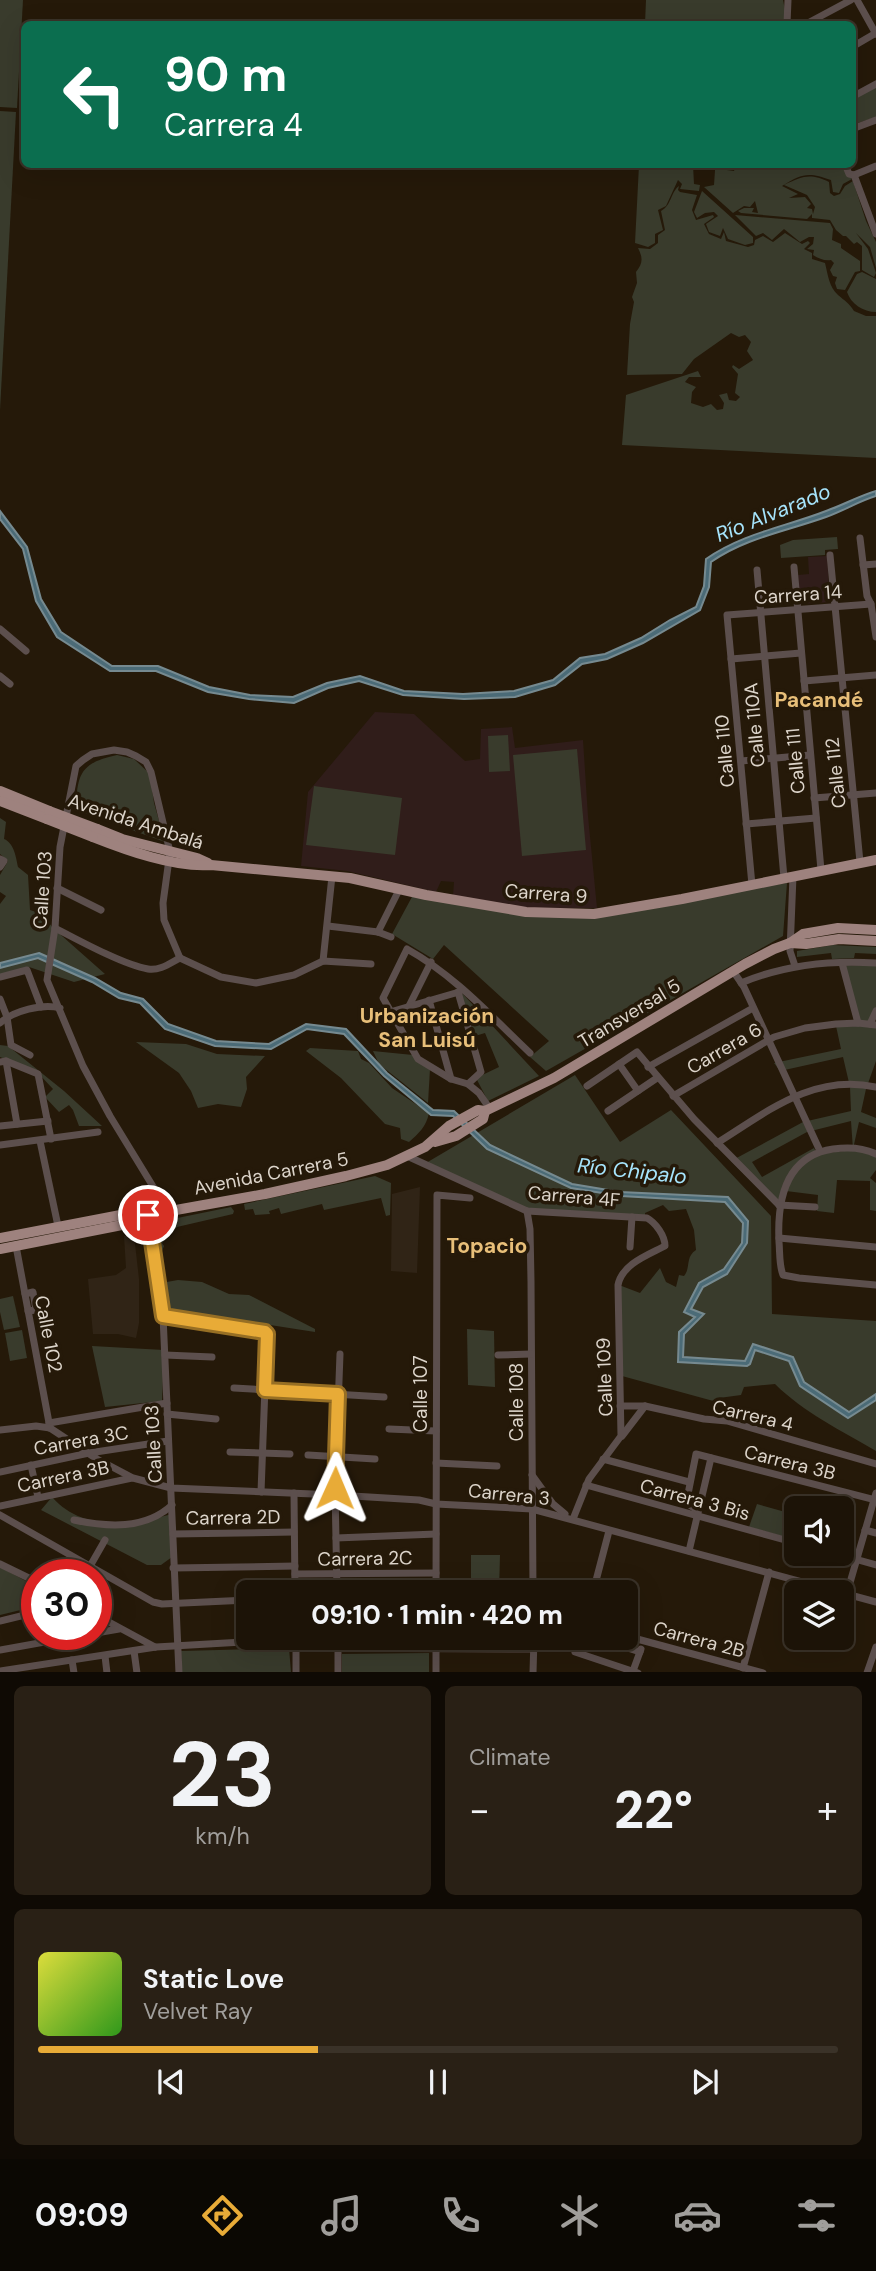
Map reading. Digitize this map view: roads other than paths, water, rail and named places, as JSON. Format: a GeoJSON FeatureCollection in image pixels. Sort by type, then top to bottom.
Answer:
{"type":"FeatureCollection","features":[{"type":"Feature","properties":{"kind":"main road","name":"Avenida Ambalá"},"geometry":{"type":"LineString","coordinates":[[0,791],[48,815]]}},
{"type":"Feature","properties":{"kind":"main road","name":"Avenida Ambalá"},"geometry":{"type":"LineString","coordinates":[[0,801],[95,833],[122,839],[196,866],[211,865]]}},
{"type":"Feature","properties":{"kind":"main road","name":"Carrera 9"},"geometry":{"type":"LineString","coordinates":[[211,865],[350,878],[399,890],[526,912],[594,914],[876,860]]}},
{"type":"Feature","properties":{"kind":"main road","name":"Transversal 5"},"geometry":{"type":"LineString","coordinates":[[407,1156],[484,1112],[554,1078],[733,971],[803,934],[838,928],[876,930]]}},
{"type":"Feature","properties":{"kind":"main road"},"geometry":{"type":"LineString","coordinates":[[790,943],[806,944],[839,939],[876,941]]}},
{"type":"Feature","properties":{"kind":"main road","name":"Avenida Carrera 5"},"geometry":{"type":"LineString","coordinates":[[0,1249],[132,1223],[144,1216],[168,1211],[346,1177],[407,1156]]}},
{"type":"Feature","properties":{"kind":"main road","name":"Avenida Carrera 5"},"geometry":{"type":"LineString","coordinates":[[0,1238],[131,1213],[144,1216]]}},
{"type":"Feature","properties":{"kind":"street"},"geometry":{"type":"LineString","coordinates":[[788,0],[788,21]]}},
{"type":"Feature","properties":{"kind":"street"},"geometry":{"type":"LineString","coordinates":[[812,21],[850,0]]}},
{"type":"Feature","properties":{"kind":"street"},"geometry":{"type":"LineString","coordinates":[[856,45],[876,34],[857,0]]}},
{"type":"Feature","properties":{"kind":"street"},"geometry":{"type":"LineString","coordinates":[[856,95],[876,84]]}},
{"type":"Feature","properties":{"kind":"street"},"geometry":{"type":"LineString","coordinates":[[856,128],[876,120]]}},
{"type":"Feature","properties":{"kind":"street"},"geometry":{"type":"LineString","coordinates":[[847,168],[849,174],[854,175],[876,166]]}},
{"type":"Feature","properties":{"kind":"street"},"geometry":{"type":"LineString","coordinates":[[854,175],[872,213],[876,234]]}},
{"type":"Feature","properties":{"kind":"street"},"geometry":{"type":"LineString","coordinates":[[860,538],[867,596],[871,604],[876,637]]}},
{"type":"Feature","properties":{"kind":"street","name":"Calle 112"},"geometry":{"type":"LineString","coordinates":[[830,555],[860,862]]}},
{"type":"Feature","properties":{"kind":"street"},"geometry":{"type":"LineString","coordinates":[[863,565],[876,564]]}},
{"type":"Feature","properties":{"kind":"street","name":"Calle 111"},"geometry":{"type":"LineString","coordinates":[[794,567],[821,870]]}},
{"type":"Feature","properties":{"kind":"street","name":"Calle 110A"},"geometry":{"type":"LineString","coordinates":[[757,570],[779,821],[788,877]]}},
{"type":"Feature","properties":{"kind":"street","name":"Carrera 14"},"geometry":{"type":"LineString","coordinates":[[867,596],[876,595]]}},
{"type":"Feature","properties":{"kind":"street","name":"Carrera 14"},"geometry":{"type":"LineString","coordinates":[[727,615],[871,604]]}},
{"type":"Feature","properties":{"kind":"street","name":"Calle 110"},"geometry":{"type":"LineString","coordinates":[[727,615],[752,885]]}},
{"type":"Feature","properties":{"kind":"street"},"geometry":{"type":"LineString","coordinates":[[2,634],[26,651]]}},
{"type":"Feature","properties":{"kind":"street"},"geometry":{"type":"LineString","coordinates":[[731,659],[801,653]]}},
{"type":"Feature","properties":{"kind":"street"},"geometry":{"type":"LineString","coordinates":[[804,681],[876,675]]}},
{"type":"Feature","properties":{"kind":"street"},"geometry":{"type":"LineString","coordinates":[[0,676],[10,684]]}},
{"type":"Feature","properties":{"kind":"street","name":"Calle 103"},"geometry":{"type":"LineString","coordinates":[[168,1211],[96,1091],[47,980],[55,928],[62,834],[76,766],[92,754],[114,750],[127,752],[146,762],[151,772],[170,856]]}},
{"type":"Feature","properties":{"kind":"street"},"geometry":{"type":"LineString","coordinates":[[741,761],[810,755]]}},
{"type":"Feature","properties":{"kind":"street"},"geometry":{"type":"LineString","coordinates":[[814,798],[876,793]]}},
{"type":"Feature","properties":{"kind":"street"},"geometry":{"type":"LineString","coordinates":[[746,824],[816,818]]}},
{"type":"Feature","properties":{"kind":"street"},"geometry":{"type":"LineString","coordinates":[[170,856],[163,903],[164,920],[180,958],[222,977],[256,983],[294,975],[323,961],[370,964]]}},
{"type":"Feature","properties":{"kind":"street"},"geometry":{"type":"LineString","coordinates":[[323,961],[332,876]]}},
{"type":"Feature","properties":{"kind":"street"},"geometry":{"type":"LineString","coordinates":[[788,877],[790,951],[795,966]]}},
{"type":"Feature","properties":{"kind":"street"},"geometry":{"type":"LineString","coordinates":[[57,888],[101,910]]}},
{"type":"Feature","properties":{"kind":"street"},"geometry":{"type":"LineString","coordinates":[[378,932],[399,890]]}},
{"type":"Feature","properties":{"kind":"street"},"geometry":{"type":"LineString","coordinates":[[328,926],[378,932],[391,937]]}},
{"type":"Feature","properties":{"kind":"street"},"geometry":{"type":"LineString","coordinates":[[55,928],[150,969],[163,967],[180,958]]}},
{"type":"Feature","properties":{"kind":"street"},"geometry":{"type":"LineString","coordinates":[[484,1112],[479,1093],[468,1084],[451,1080],[418,1059],[383,998],[407,949],[431,962],[530,1053]]}},
{"type":"Feature","properties":{"kind":"street"},"geometry":{"type":"LineString","coordinates":[[409,1006],[431,962]]}},
{"type":"Feature","properties":{"kind":"street"},"geometry":{"type":"LineString","coordinates":[[842,963],[858,1023]]}},
{"type":"Feature","properties":{"kind":"street"},"geometry":{"type":"LineString","coordinates":[[741,984],[760,975],[795,966],[876,963]]}},
{"type":"Feature","properties":{"kind":"street"},"geometry":{"type":"LineString","coordinates":[[0,977],[27,970],[41,1007]]}},
{"type":"Feature","properties":{"kind":"street"},"geometry":{"type":"LineString","coordinates":[[733,971],[753,1007],[820,1151]]}},
{"type":"Feature","properties":{"kind":"street"},"geometry":{"type":"LineString","coordinates":[[390,1012],[461,991]]}},
{"type":"Feature","properties":{"kind":"street"},"geometry":{"type":"LineString","coordinates":[[461,991],[481,1072],[468,1084]]}},
{"type":"Feature","properties":{"kind":"street"},"geometry":{"type":"LineString","coordinates":[[0,999],[11,1045],[30,1055]]}},
{"type":"Feature","properties":{"kind":"street"},"geometry":{"type":"LineString","coordinates":[[429,1000],[451,1080]]}},
{"type":"Feature","properties":{"kind":"street"},"geometry":{"type":"LineString","coordinates":[[3,1020],[49,1005],[60,1008]]}},
{"type":"Feature","properties":{"kind":"street"},"geometry":{"type":"LineString","coordinates":[[649,1067],[753,1007]]}},
{"type":"Feature","properties":{"kind":"street"},"geometry":{"type":"LineString","coordinates":[[873,1025],[876,1011]]}},
{"type":"Feature","properties":{"kind":"street","name":"Carrera 6"},"geometry":{"type":"LineString","coordinates":[[673,1096],[767,1040],[805,1028],[858,1023],[873,1025]]}},
{"type":"Feature","properties":{"kind":"street"},"geometry":{"type":"LineString","coordinates":[[587,1086],[637,1052],[673,1096],[779,1205],[815,1208]]}},
{"type":"Feature","properties":{"kind":"street"},"geometry":{"type":"LineString","coordinates":[[3,1062],[38,1074],[51,1139]]}},
{"type":"Feature","properties":{"kind":"street"},"geometry":{"type":"LineString","coordinates":[[3,1062],[17,1124]]}},
{"type":"Feature","properties":{"kind":"street"},"geometry":{"type":"LineString","coordinates":[[619,1064],[638,1091]]}},
{"type":"Feature","properties":{"kind":"street"},"geometry":{"type":"LineString","coordinates":[[608,1111],[657,1077]]}},
{"type":"Feature","properties":{"kind":"street"},"geometry":{"type":"LineString","coordinates":[[717,1143],[793,1096],[823,1087],[850,1084],[876,1087]]}},
{"type":"Feature","properties":{"kind":"street"},"geometry":{"type":"LineString","coordinates":[[0,1126],[48,1121]]}},
{"type":"Feature","properties":{"kind":"street"},"geometry":{"type":"LineString","coordinates":[[0,1145],[98,1132]]}},
{"type":"Feature","properties":{"kind":"street"},"geometry":{"type":"LineString","coordinates":[[40,1141],[58,1226]]}},
{"type":"Feature","properties":{"kind":"street"},"geometry":{"type":"LineString","coordinates":[[876,1154],[856,1147],[820,1151],[801,1164],[789,1179],[779,1205],[781,1272],[786,1276],[799,1278],[876,1285]]}},
{"type":"Feature","properties":{"kind":"street","name":"Carrera 4F"},"geometry":{"type":"LineString","coordinates":[[407,1156],[527,1211],[647,1218],[652,1221],[666,1244],[629,1266]]}},
{"type":"Feature","properties":{"kind":"street","name":"Calle 107"},"geometry":{"type":"LineString","coordinates":[[436,1580],[436,1463],[433,1431],[437,1195],[470,1198]]}},
{"type":"Feature","properties":{"kind":"street","name":"Calle 108"},"geometry":{"type":"LineString","coordinates":[[527,1211],[530,1239],[533,1580]]}},
{"type":"Feature","properties":{"kind":"street","name":"Calle 103"},"geometry":{"type":"LineString","coordinates":[[144,1216],[166,1317],[165,1355],[170,1415],[168,1441],[179,1672]]}},
{"type":"Feature","properties":{"kind":"street"},"geometry":{"type":"LineString","coordinates":[[630,1247],[632,1217]]}},
{"type":"Feature","properties":{"kind":"street"},"geometry":{"type":"LineString","coordinates":[[779,1238],[876,1247]]}},
{"type":"Feature","properties":{"kind":"street","name":"Calle 102"},"geometry":{"type":"LineString","coordinates":[[16,1246],[29,1293],[50,1425]]}},
{"type":"Feature","properties":{"kind":"street","name":"Calle 109"},"geometry":{"type":"LineString","coordinates":[[570,1518],[586,1485],[623,1433],[618,1284],[620,1274],[629,1266]]}},
{"type":"Feature","properties":{"kind":"street"},"geometry":{"type":"LineString","coordinates":[[166,1317],[267,1334],[261,1492]]}},
{"type":"Feature","properties":{"kind":"street"},"geometry":{"type":"LineString","coordinates":[[337,1580],[335,1495],[340,1354]]}},
{"type":"Feature","properties":{"kind":"street"},"geometry":{"type":"LineString","coordinates":[[498,1355],[531,1354]]}},
{"type":"Feature","properties":{"kind":"street"},"geometry":{"type":"LineString","coordinates":[[165,1355],[212,1357]]}},
{"type":"Feature","properties":{"kind":"street"},"geometry":{"type":"LineString","coordinates":[[234,1388],[384,1397]]}},
{"type":"Feature","properties":{"kind":"street"},"geometry":{"type":"LineString","coordinates":[[0,1430],[50,1425],[167,1402]]}},
{"type":"Feature","properties":{"kind":"street","name":"Carrera 4"},"geometry":{"type":"LineString","coordinates":[[621,1406],[645,1406],[727,1422],[876,1464]]}},
{"type":"Feature","properties":{"kind":"street"},"geometry":{"type":"LineString","coordinates":[[623,1433],[645,1406]]}},
{"type":"Feature","properties":{"kind":"street"},"geometry":{"type":"LineString","coordinates":[[170,1415],[216,1419]]}},
{"type":"Feature","properties":{"kind":"street"},"geometry":{"type":"LineString","coordinates":[[50,1425],[89,1453],[133,1478]]}},
{"type":"Feature","properties":{"kind":"street"},"geometry":{"type":"LineString","coordinates":[[389,1430],[433,1431]]}},
{"type":"Feature","properties":{"kind":"street","name":"Carrera 3C"},"geometry":{"type":"LineString","coordinates":[[0,1472],[89,1453],[168,1441]]}},
{"type":"Feature","properties":{"kind":"street"},"geometry":{"type":"LineString","coordinates":[[230,1452],[290,1454]]}},
{"type":"Feature","properties":{"kind":"street","name":"Carrera 3B"},"geometry":{"type":"LineString","coordinates":[[690,1482],[695,1454],[875,1497]]}},
{"type":"Feature","properties":{"kind":"street"},"geometry":{"type":"LineString","coordinates":[[308,1455],[375,1459]]}},
{"type":"Feature","properties":{"kind":"street"},"geometry":{"type":"LineString","coordinates":[[689,1551],[711,1458]]}},
{"type":"Feature","properties":{"kind":"street"},"geometry":{"type":"LineString","coordinates":[[603,1459],[690,1482],[688,1504],[698,1514]]}},
{"type":"Feature","properties":{"kind":"street"},"geometry":{"type":"LineString","coordinates":[[436,1463],[497,1466]]}},
{"type":"Feature","properties":{"kind":"street"},"geometry":{"type":"LineString","coordinates":[[31,1465],[37,1497]]}},
{"type":"Feature","properties":{"kind":"street"},"geometry":{"type":"LineString","coordinates":[[531,1473],[553,1504],[570,1518]]}},
{"type":"Feature","properties":{"kind":"street","name":"Carrera 3"},"geometry":{"type":"LineString","coordinates":[[133,1478],[171,1488],[335,1495],[532,1509],[799,1580]]}},
{"type":"Feature","properties":{"kind":"street","name":"Carrera 3B"},"geometry":{"type":"LineString","coordinates":[[0,1506],[133,1478]]}},
{"type":"Feature","properties":{"kind":"street","name":"Carrera 3 Bis"},"geometry":{"type":"LineString","coordinates":[[586,1485],[784,1539]]}},
{"type":"Feature","properties":{"kind":"street"},"geometry":{"type":"LineString","coordinates":[[294,1493],[295,1580]]}},
{"type":"Feature","properties":{"kind":"street"},"geometry":{"type":"LineString","coordinates":[[851,1580],[875,1497]]}},
{"type":"Feature","properties":{"kind":"street"},"geometry":{"type":"LineString","coordinates":[[74,1520],[96,1525],[137,1524],[166,1511],[172,1505]]}},
{"type":"Feature","properties":{"kind":"street"},"geometry":{"type":"LineString","coordinates":[[0,1515],[68,1559]]}},
{"type":"Feature","properties":{"kind":"street"},"geometry":{"type":"LineString","coordinates":[[865,1530],[876,1533]]}},
{"type":"Feature","properties":{"kind":"street"},"geometry":{"type":"LineString","coordinates":[[596,1580],[609,1531]]}},
{"type":"Feature","properties":{"kind":"street","name":"Carrera 2D"},"geometry":{"type":"LineString","coordinates":[[173,1534],[294,1532]]}},
{"type":"Feature","properties":{"kind":"street"},"geometry":{"type":"LineString","coordinates":[[336,1538],[436,1534]]}},
{"type":"Feature","properties":{"kind":"street"},"geometry":{"type":"LineString","coordinates":[[94,1559],[105,1540]]}},
{"type":"Feature","properties":{"kind":"street"},"geometry":{"type":"LineString","coordinates":[[854,1559],[876,1565]]}},
{"type":"Feature","properties":{"kind":"street"},"geometry":{"type":"LineString","coordinates":[[0,1564],[21,1575]]}},
{"type":"Feature","properties":{"kind":"street","name":"Carrera 2C"},"geometry":{"type":"LineString","coordinates":[[173,1568],[295,1570],[337,1575],[436,1573]]}},
{"type":"Feature","properties":{"kind":"street"},"geometry":{"type":"LineString","coordinates":[[743,1668],[769,1572]]}},
{"type":"Feature","properties":{"kind":"street"},"geometry":{"type":"LineString","coordinates":[[112,1583],[153,1602],[175,1604],[236,1601]]}},
{"type":"Feature","properties":{"kind":"street","name":"Carrera 3"},"geometry":{"type":"LineString","coordinates":[[854,1595],[876,1602]]}},
{"type":"Feature","properties":{"kind":"street"},"geometry":{"type":"LineString","coordinates":[[0,1620],[21,1615]]}},
{"type":"Feature","properties":{"kind":"street"},"geometry":{"type":"LineString","coordinates":[[112,1624],[156,1647]]}},
{"type":"Feature","properties":{"kind":"street"},"geometry":{"type":"LineString","coordinates":[[112,1630],[120,1629]]}},
{"type":"Feature","properties":{"kind":"street","name":"Carrera 2B"},"geometry":{"type":"LineString","coordinates":[[638,1639],[763,1672]]}},
{"type":"Feature","properties":{"kind":"street"},"geometry":{"type":"LineString","coordinates":[[576,1650],[575,1652],[635,1672],[644,1641]]}},
{"type":"Feature","properties":{"kind":"street"},"geometry":{"type":"LineString","coordinates":[[0,1671],[37,1670],[72,1660],[156,1647],[236,1643]]}},
{"type":"Feature","properties":{"kind":"street"},"geometry":{"type":"LineString","coordinates":[[0,1650],[21,1646]]}},
{"type":"Feature","properties":{"kind":"street"},"geometry":{"type":"LineString","coordinates":[[867,1672],[876,1647]]}},
{"type":"Feature","properties":{"kind":"street"},"geometry":{"type":"LineString","coordinates":[[296,1650],[296,1672]]}},
{"type":"Feature","properties":{"kind":"street"},"geometry":{"type":"LineString","coordinates":[[338,1650],[338,1672]]}},
{"type":"Feature","properties":{"kind":"street"},"geometry":{"type":"LineString","coordinates":[[436,1650],[436,1672]]}},
{"type":"Feature","properties":{"kind":"street"},"geometry":{"type":"LineString","coordinates":[[533,1672],[534,1650]]}},
{"type":"Feature","properties":{"kind":"street"},"geometry":{"type":"LineString","coordinates":[[633,1650],[639,1652]]}},
{"type":"Feature","properties":{"kind":"street"},"geometry":{"type":"LineString","coordinates":[[134,1651],[137,1672]]}},
{"type":"Feature","properties":{"kind":"street"},"geometry":{"type":"LineString","coordinates":[[104,1656],[107,1672]]}},
{"type":"Feature","properties":{"kind":"street"},"geometry":{"type":"LineString","coordinates":[[72,1660],[74,1672]]}},
{"type":"Feature","properties":{"kind":"water"},"geometry":{"type":"Polygon","coordinates":[[[876,491],[876,496],[826,517],[752,541],[711,562],[709,587],[700,610],[643,643],[607,659],[582,664],[555,685],[515,697],[464,699],[403,695],[359,681],[328,688],[294,703],[208,692],[156,671],[110,671],[57,637],[36,601],[23,549],[0,519],[0,511],[27,547],[41,599],[61,632],[112,666],[158,666],[209,687],[250,695],[293,697],[327,683],[360,676],[404,691],[463,694],[514,691],[553,680],[580,658],[605,654],[641,638],[696,607],[704,586],[706,559],[720,550],[876,491]]]}},
{"type":"Feature","properties":{"kind":"water"},"geometry":{"type":"Polygon","coordinates":[[[39,953],[121,993],[143,999],[168,1024],[216,1041],[269,1044],[306,1024],[346,1029],[387,1073],[433,1110],[454,1111],[490,1145],[572,1184],[620,1192],[728,1197],[748,1221],[747,1243],[727,1274],[703,1287],[691,1309],[704,1314],[684,1334],[683,1357],[745,1361],[753,1344],[793,1357],[804,1382],[849,1412],[876,1394],[876,1400],[848,1418],[800,1386],[789,1361],[755,1350],[747,1366],[678,1362],[679,1332],[695,1317],[684,1312],[699,1283],[724,1269],[742,1243],[743,1223],[725,1202],[621,1196],[571,1188],[487,1149],[453,1116],[431,1115],[384,1076],[344,1034],[307,1029],[271,1049],[215,1046],[165,1029],[140,1003],[119,998],[92,982],[38,958],[0,968],[0,963],[39,953]]]}},
{"type":"Feature","properties":{"kind":"district","name":"Pacandé"},"geometry":{"type":"Point","coordinates":[819,700]}},
{"type":"Feature","properties":{"kind":"district","name":"Urbanización San Luisú"},"geometry":{"type":"Point","coordinates":[427,1028]}},
{"type":"Feature","properties":{"kind":"district","name":"Topacio"},"geometry":{"type":"Point","coordinates":[487,1246]}},
{"type":"Feature","properties":{"kind":"water label","name":"Río Alvarado"},"geometry":{"type":"Point","coordinates":[773,513]}},
{"type":"Feature","properties":{"kind":"water label","name":"Río Chipalo"},"geometry":{"type":"Point","coordinates":[632,1171]}}]}
